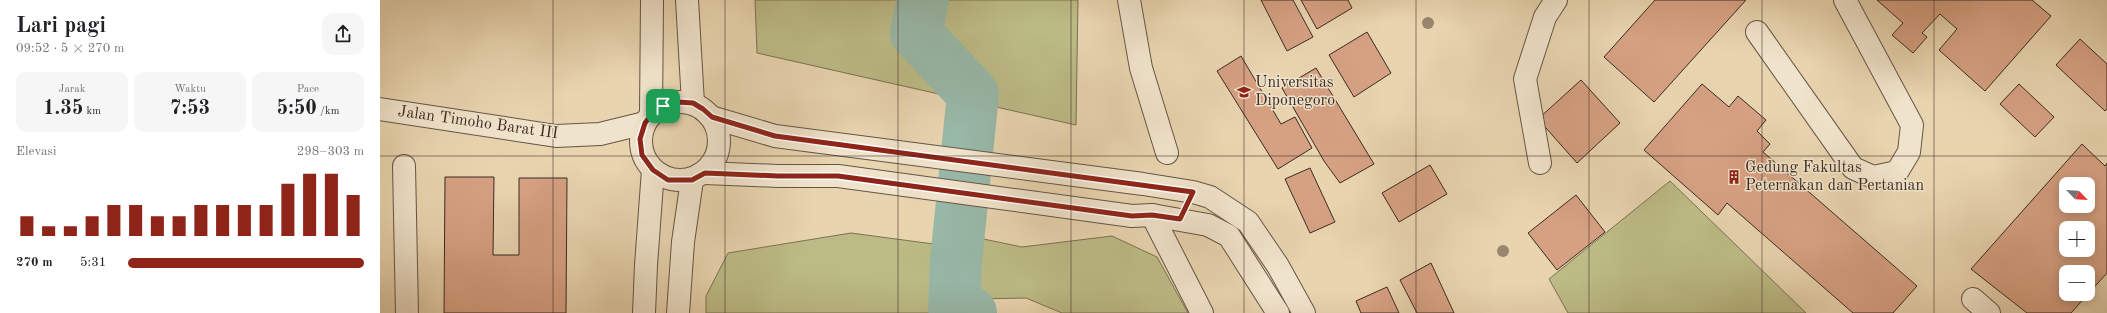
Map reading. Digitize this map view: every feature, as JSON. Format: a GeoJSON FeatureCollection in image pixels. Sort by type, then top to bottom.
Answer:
{"type":"FeatureCollection","features":[{"type":"Feature","properties":{"kind":"street"},"geometry":{"type":"LineString","coordinates":[[644,313],[648,162],[640,139],[648,119],[652,0]]}},
{"type":"Feature","properties":{"kind":"street"},"geometry":{"type":"LineString","coordinates":[[687,0],[693,103]]}},
{"type":"Feature","properties":{"kind":"street"},"geometry":{"type":"LineString","coordinates":[[1129,0],[1141,68],[1168,153]]}},
{"type":"Feature","properties":{"kind":"street"},"geometry":{"type":"LineString","coordinates":[[1540,163],[1525,79],[1545,17],[1556,0]]}},
{"type":"Feature","properties":{"kind":"street"},"geometry":{"type":"LineString","coordinates":[[1757,32],[1854,168],[1873,177],[1897,172],[1909,152],[1912,125],[1845,0]]}},
{"type":"Feature","properties":{"kind":"street"},"geometry":{"type":"LineString","coordinates":[[648,119],[663,106],[678,102],[693,103],[712,117],[719,131],[720,146],[715,161],[699,176],[683,242],[678,313]]}},
{"type":"Feature","properties":{"kind":"street","name":"Jalan Timoho Barat III"},"geometry":{"type":"LineString","coordinates":[[380,109],[556,136],[600,134],[648,119]]}},
{"type":"Feature","properties":{"kind":"street"},"geometry":{"type":"LineString","coordinates":[[712,117],[775,136],[1193,192],[1210,198],[1248,222],[1278,266],[1304,313]]}},
{"type":"Feature","properties":{"kind":"street","name":"Jalan Timoho Barat III"},"geometry":{"type":"LineString","coordinates":[[600,134],[648,162]]}},
{"type":"Feature","properties":{"kind":"street"},"geometry":{"type":"LineString","coordinates":[[648,162],[668,180],[699,176],[838,176],[1180,219],[1208,225],[1229,236],[1278,313]]}},
{"type":"Feature","properties":{"kind":"street"},"geometry":{"type":"LineString","coordinates":[[404,166],[407,313]]}},
{"type":"Feature","properties":{"kind":"street"},"geometry":{"type":"LineString","coordinates":[[1180,219],[1193,192]]}},
{"type":"Feature","properties":{"kind":"street"},"geometry":{"type":"LineString","coordinates":[[1142,215],[1202,313]]}},
{"type":"Feature","properties":{"kind":"street"},"geometry":{"type":"LineString","coordinates":[[1973,299],[1989,313]]}},
{"type":"Feature","properties":{"kind":"shaded area"},"geometry":{"type":"Polygon","coordinates":[[[755,0],[1078,0],[1076,125],[757,53],[755,0]]]}},
{"type":"Feature","properties":{"kind":"shaded area"},"geometry":{"type":"Polygon","coordinates":[[[1670,181],[1806,313],[1568,313],[1549,279],[1670,181]]]}},
{"type":"Feature","properties":{"kind":"shaded area"},"geometry":{"type":"Polygon","coordinates":[[[851,233],[941,245],[937,313],[706,313],[706,296],[728,253],[851,233]]]}},
{"type":"Feature","properties":{"kind":"shaded area"},"geometry":{"type":"Polygon","coordinates":[[[1112,236],[1157,257],[1188,313],[1062,313],[1026,298],[975,299],[974,237],[1022,247],[1112,236]]]}},
{"type":"Feature","properties":{"kind":"building"},"geometry":{"type":"Polygon","coordinates":[[[1261,0],[1293,0],[1313,37],[1287,51],[1261,0]]]}},
{"type":"Feature","properties":{"kind":"building"},"geometry":{"type":"Polygon","coordinates":[[[1301,0],[1348,0],[1352,8],[1317,29],[1301,0]]]}},
{"type":"Feature","properties":{"kind":"building"},"geometry":{"type":"Polygon","coordinates":[[[1655,0],[1746,0],[1654,102],[1604,57],[1655,0]]]}},
{"type":"Feature","properties":{"kind":"building"},"geometry":{"type":"Polygon","coordinates":[[[1877,0],[2032,0],[2051,16],[1985,91],[1939,50],[1957,29],[1940,14],[1922,33],[1927,37],[1913,53],[1892,35],[1903,23],[1877,0]]]}},
{"type":"Feature","properties":{"kind":"building"},"geometry":{"type":"Polygon","coordinates":[[[1367,32],[1391,73],[1354,97],[1329,55],[1367,32]]]}},
{"type":"Feature","properties":{"kind":"building"},"geometry":{"type":"Polygon","coordinates":[[[2080,39],[2107,64],[2107,109],[2105,111],[2056,65],[2080,39]]]}},
{"type":"Feature","properties":{"kind":"building"},"geometry":{"type":"Polygon","coordinates":[[[1241,56],[1281,124],[1295,117],[1312,148],[1278,169],[1217,71],[1241,56]]]}},
{"type":"Feature","properties":{"kind":"building"},"geometry":{"type":"Polygon","coordinates":[[[1316,68],[1374,164],[1340,183],[1324,161],[1282,88],[1316,68]]]}},
{"type":"Feature","properties":{"kind":"building"},"geometry":{"type":"Polygon","coordinates":[[[1581,80],[1620,123],[1577,163],[1538,119],[1581,80]]]}},
{"type":"Feature","properties":{"kind":"building","name":"Gedung Fakultas Peternakan dan Pertanian"},"geometry":{"type":"Polygon","coordinates":[[[1702,84],[1729,107],[1738,96],[1766,120],[1757,131],[1770,144],[1763,152],[1917,286],[1893,313],[1853,313],[1727,203],[1718,215],[1644,150],[1702,84]]]}},
{"type":"Feature","properties":{"kind":"building"},"geometry":{"type":"Polygon","coordinates":[[[2019,84],[2054,117],[2035,137],[2000,104],[2019,84]]]}},
{"type":"Feature","properties":{"kind":"building"},"geometry":{"type":"Polygon","coordinates":[[[2082,144],[2105,166],[2107,163],[2107,273],[2095,286],[2095,265],[2059,265],[2059,301],[2082,301],[2071,313],[2027,313],[1971,269],[2082,144]]]}},
{"type":"Feature","properties":{"kind":"building"},"geometry":{"type":"Polygon","coordinates":[[[1430,165],[1447,194],[1399,222],[1382,193],[1430,165]]]}},
{"type":"Feature","properties":{"kind":"building"},"geometry":{"type":"Polygon","coordinates":[[[1310,168],[1335,222],[1310,233],[1285,179],[1310,168]]]}},
{"type":"Feature","properties":{"kind":"building"},"geometry":{"type":"Polygon","coordinates":[[[445,177],[494,177],[493,255],[519,255],[519,178],[567,178],[566,313],[444,313],[445,177]]]}},
{"type":"Feature","properties":{"kind":"building"},"geometry":{"type":"Polygon","coordinates":[[[1576,195],[1605,232],[1557,270],[1528,233],[1576,195]]]}},
{"type":"Feature","properties":{"kind":"building"},"geometry":{"type":"Polygon","coordinates":[[[1431,263],[1454,313],[1417,313],[1400,280],[1431,263]]]}},
{"type":"Feature","properties":{"kind":"building"},"geometry":{"type":"Polygon","coordinates":[[[1387,287],[1399,313],[1361,313],[1356,301],[1387,287]]]}},
{"type":"Feature","properties":{"kind":"waterway"},"geometry":{"type":"LineString","coordinates":[[923,0],[916,33],[973,94],[956,261],[954,307],[971,313]]}},
{"type":"Feature","properties":{"kind":"place","name":"Universitas Diponegoro"},"geometry":{"type":"Point","coordinates":[1244,92]}},
{"type":"Feature","properties":{"kind":"place","name":"Gedung Fakultas Peternakan dan Pertanian"},"geometry":{"type":"Point","coordinates":[1734,177]}},
{"type":"Feature","properties":{"kind":"route"},"geometry":{"type":"LineString","coordinates":[[678,102],[693,103],[712,117],[775,136],[1143,184],[1193,192],[1180,219],[1152,215],[1132,216],[838,176],[778,176],[705,173],[692,180],[668,180],[653,170],[642,155],[640,139],[645,123],[651,115],[663,106],[678,102]]}}]}
